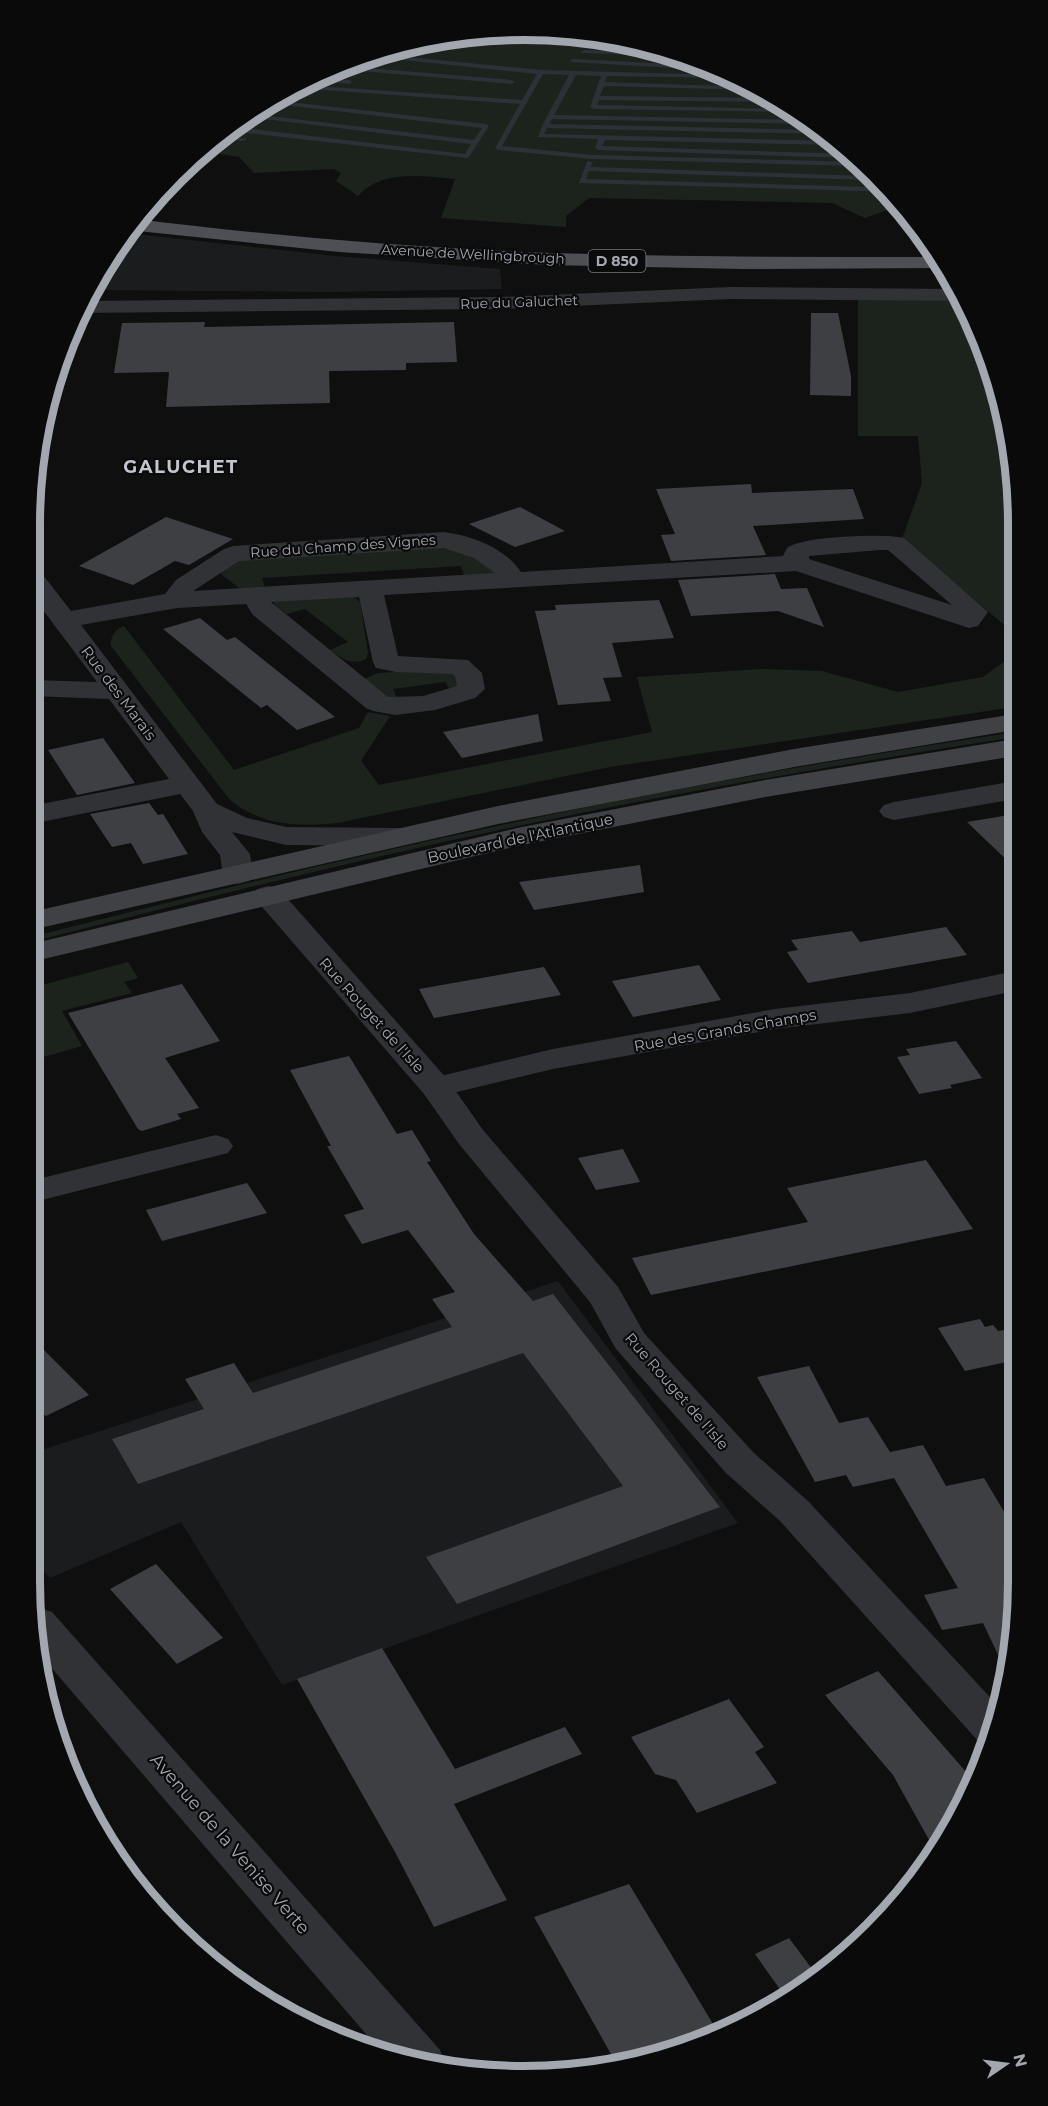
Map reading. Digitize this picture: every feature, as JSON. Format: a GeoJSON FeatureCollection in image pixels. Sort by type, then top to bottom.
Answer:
{"type":"FeatureCollection","features":[{"type":"Feature","properties":{"kind":"main road","name":"Avenue de Wellingbrough"},"geometry":{"type":"LineString","coordinates":[[148,221],[295,241]]}},
{"type":"Feature","properties":{"kind":"main road","name":"Avenue de Wellingbrough"},"geometry":{"type":"LineString","coordinates":[[143,226],[406,251],[547,259],[931,263]]}},
{"type":"Feature","properties":{"kind":"main road","name":"Boulevard de l'Atlantique"},"geometry":{"type":"LineString","coordinates":[[40,919],[399,837],[664,782],[1008,723]]}},
{"type":"Feature","properties":{"kind":"main road","name":"Boulevard de l'Atlantique"},"geometry":{"type":"LineString","coordinates":[[40,951],[268,895],[576,825],[742,793],[1008,748]]}},
{"type":"Feature","properties":{"kind":"street","name":"Rue du Galuchet"},"geometry":{"type":"LineString","coordinates":[[92,307],[500,303],[731,293],[950,295]]}},
{"type":"Feature","properties":{"kind":"street","name":"Rue du Champ des Vignes"},"geometry":{"type":"LineString","coordinates":[[177,600],[178,593],[185,585],[233,554],[444,540],[460,542],[496,561],[505,567],[513,580]]}},
{"type":"Feature","properties":{"kind":"street"},"geometry":{"type":"LineString","coordinates":[[65,620],[177,600],[796,563],[820,569],[969,620],[975,612],[895,543],[880,542],[801,549],[796,553],[796,563]]}},
{"type":"Feature","properties":{"kind":"street","name":"Rue des Marais"},"geometry":{"type":"LineString","coordinates":[[40,588],[207,810],[217,832],[236,854],[238,875]]}},
{"type":"Feature","properties":{"kind":"street"},"geometry":{"type":"LineString","coordinates":[[370,590],[386,662]]}},
{"type":"Feature","properties":{"kind":"street"},"geometry":{"type":"LineString","coordinates":[[255,596],[262,609],[376,702],[392,707],[456,696],[471,689],[468,673],[458,666],[386,662],[345,675]]}},
{"type":"Feature","properties":{"kind":"street"},"geometry":{"type":"LineString","coordinates":[[40,688],[117,691]]}},
{"type":"Feature","properties":{"kind":"street"},"geometry":{"type":"LineString","coordinates":[[40,813],[187,784]]}},
{"type":"Feature","properties":{"kind":"street"},"geometry":{"type":"LineString","coordinates":[[894,812],[1008,791]]}},
{"type":"Feature","properties":{"kind":"street","name":"Rue des Marais"},"geometry":{"type":"LineString","coordinates":[[207,810],[237,824],[286,836],[399,837]]}},
{"type":"Feature","properties":{"kind":"street","name":"Rue Rouget de l'Isle"},"geometry":{"type":"LineString","coordinates":[[268,895],[435,1087],[471,1137],[605,1296],[629,1340],[740,1463],[794,1511],[987,1722]]}},
{"type":"Feature","properties":{"kind":"street","name":"Rue des Grands Champs"},"geometry":{"type":"LineString","coordinates":[[435,1087],[553,1059],[775,1019],[910,1003],[1008,982]]}},
{"type":"Feature","properties":{"kind":"street"},"geometry":{"type":"LineString","coordinates":[[40,1190],[216,1146]]}},
{"type":"Feature","properties":{"kind":"street","name":"Avenue de la Venise Verte"},"geometry":{"type":"LineString","coordinates":[[44,1631],[411,2052]]}},
{"type":"Feature","properties":{"kind":"shaded area"},"geometry":{"type":"Polygon","coordinates":[[[524,40],[556,42],[618,50],[649,57],[709,77],[738,90],[766,105],[818,140],[843,160],[891,209],[865,218],[832,203],[589,198],[566,216],[566,227],[441,218],[455,179],[416,176],[391,178],[368,187],[358,196],[336,181],[341,173],[334,169],[254,173],[239,157],[214,153],[282,105],[339,77],[369,66],[399,57],[461,45],[524,40]]]}},
{"type":"Feature","properties":{"kind":"shaded area"},"geometry":{"type":"Polygon","coordinates":[[[137,234],[335,256],[500,269],[502,289],[331,292],[101,290],[137,234]]]}},
{"type":"Feature","properties":{"kind":"shaded area"},"geometry":{"type":"Polygon","coordinates":[[[858,299],[953,301],[982,369],[998,430],[1008,524],[1008,628],[902,539],[922,483],[918,436],[858,436],[858,299]]]}},
{"type":"Feature","properties":{"kind":"shaded area"},"geometry":{"type":"Polygon","coordinates":[[[439,545],[460,548],[495,571],[494,574],[465,578],[461,566],[262,578],[265,588],[239,588],[216,570],[230,560],[439,545]]]}},
{"type":"Feature","properties":{"kind":"shaded area"},"geometry":{"type":"Polygon","coordinates":[[[354,597],[360,602],[368,653],[366,659],[356,662],[347,660],[330,650],[348,642],[305,609],[287,614],[274,604],[274,600],[354,597]]]}},
{"type":"Feature","properties":{"kind":"shaded area"},"geometry":{"type":"Polygon","coordinates":[[[124,626],[234,770],[359,728],[368,712],[390,716],[361,761],[379,785],[652,732],[637,677],[761,669],[822,671],[898,692],[983,677],[1008,658],[1008,708],[610,767],[337,823],[308,825],[281,823],[255,815],[230,800],[111,646],[111,640],[118,629],[124,626]]]}},
{"type":"Feature","properties":{"kind":"shaded area"},"geometry":{"type":"Polygon","coordinates":[[[449,669],[464,682],[451,691],[445,682],[393,689],[398,701],[390,702],[364,679],[378,673],[449,669]]]}},
{"type":"Feature","properties":{"kind":"shaded area"},"geometry":{"type":"Polygon","coordinates":[[[1008,733],[1008,738],[731,784],[429,845],[40,940],[40,935],[377,853],[623,800],[1008,733]]]}},
{"type":"Feature","properties":{"kind":"shaded area"},"geometry":{"type":"Polygon","coordinates":[[[128,962],[138,978],[124,982],[132,993],[62,1011],[82,1046],[40,1058],[40,986],[128,962]]]}},
{"type":"Feature","properties":{"kind":"shaded area"},"geometry":{"type":"Polygon","coordinates":[[[558,1281],[738,1523],[282,1685],[181,1522],[50,1578],[40,1567],[40,1451],[558,1281]]]}},
{"type":"Feature","properties":{"kind":"building"},"geometry":{"type":"Polygon","coordinates":[[[811,313],[838,313],[851,376],[851,396],[810,395],[811,313]]]}},
{"type":"Feature","properties":{"kind":"building"},"geometry":{"type":"Polygon","coordinates":[[[205,322],[204,327],[454,322],[457,362],[406,363],[406,370],[329,371],[330,403],[166,407],[169,372],[114,373],[122,323],[205,322]]]}},
{"type":"Feature","properties":{"kind":"building"},"geometry":{"type":"Polygon","coordinates":[[[751,484],[752,493],[853,489],[864,519],[753,526],[766,555],[671,561],[661,535],[675,534],[656,489],[751,484]]]}},
{"type":"Feature","properties":{"kind":"building"},"geometry":{"type":"Polygon","coordinates":[[[520,507],[565,531],[515,547],[469,524],[520,507]]]}},
{"type":"Feature","properties":{"kind":"building"},"geometry":{"type":"Polygon","coordinates":[[[166,517],[233,539],[189,565],[175,561],[133,585],[79,566],[166,517]]]}},
{"type":"Feature","properties":{"kind":"building"},"geometry":{"type":"Polygon","coordinates":[[[775,574],[781,589],[807,588],[824,627],[778,611],[691,616],[678,580],[775,574]]]}},
{"type":"Feature","properties":{"kind":"building"},"geometry":{"type":"Polygon","coordinates":[[[659,600],[674,638],[612,643],[622,677],[603,678],[611,701],[558,705],[535,611],[556,610],[555,605],[659,600]]]}},
{"type":"Feature","properties":{"kind":"building"},"geometry":{"type":"Polygon","coordinates":[[[200,618],[227,640],[235,637],[335,717],[297,730],[267,705],[261,708],[163,629],[200,618]]]}},
{"type":"Feature","properties":{"kind":"building"},"geometry":{"type":"Polygon","coordinates":[[[538,714],[543,741],[462,758],[443,732],[538,714]]]}},
{"type":"Feature","properties":{"kind":"building"},"geometry":{"type":"Polygon","coordinates":[[[103,738],[135,783],[77,795],[48,750],[103,738]]]}},
{"type":"Feature","properties":{"kind":"building"},"geometry":{"type":"Polygon","coordinates":[[[149,803],[158,815],[163,814],[188,854],[143,864],[131,843],[112,847],[90,814],[149,803]]]}},
{"type":"Feature","properties":{"kind":"building"},"geometry":{"type":"Polygon","coordinates":[[[1008,815],[1008,861],[967,822],[1008,815]]]}},
{"type":"Feature","properties":{"kind":"building"},"geometry":{"type":"Polygon","coordinates":[[[640,865],[644,892],[534,910],[519,882],[640,865]]]}},
{"type":"Feature","properties":{"kind":"building"},"geometry":{"type":"Polygon","coordinates":[[[946,927],[967,955],[808,983],[787,952],[798,950],[791,940],[852,931],[860,942],[946,927]]]}},
{"type":"Feature","properties":{"kind":"building"},"geometry":{"type":"Polygon","coordinates":[[[699,965],[721,1000],[633,1017],[612,981],[699,965]]]}},
{"type":"Feature","properties":{"kind":"building"},"geometry":{"type":"Polygon","coordinates":[[[544,967],[561,995],[434,1018],[419,989],[544,967]]]}},
{"type":"Feature","properties":{"kind":"building"},"geometry":{"type":"Polygon","coordinates":[[[182,984],[220,1041],[165,1058],[199,1108],[177,1114],[181,1119],[142,1131],[138,1129],[68,1013],[182,984]]]}},
{"type":"Feature","properties":{"kind":"building"},"geometry":{"type":"Polygon","coordinates":[[[956,1041],[982,1078],[950,1085],[952,1088],[919,1094],[897,1057],[910,1055],[906,1049],[956,1041]]]}},
{"type":"Feature","properties":{"kind":"building"},"geometry":{"type":"Polygon","coordinates":[[[349,1056],[397,1134],[412,1130],[431,1161],[427,1162],[474,1234],[533,1301],[553,1294],[720,1507],[457,1604],[426,1557],[623,1486],[523,1353],[138,1484],[112,1439],[204,1409],[185,1379],[234,1363],[253,1393],[452,1327],[432,1299],[455,1292],[408,1230],[362,1244],[344,1215],[364,1209],[327,1146],[331,1146],[290,1070],[349,1056]]]}},
{"type":"Feature","properties":{"kind":"building"},"geometry":{"type":"Polygon","coordinates":[[[623,1149],[640,1182],[596,1190],[578,1158],[623,1149]]]}},
{"type":"Feature","properties":{"kind":"building"},"geometry":{"type":"Polygon","coordinates":[[[926,1160],[973,1229],[651,1295],[632,1258],[808,1222],[787,1188],[926,1160]]]}},
{"type":"Feature","properties":{"kind":"building"},"geometry":{"type":"Polygon","coordinates":[[[247,1183],[267,1213],[162,1241],[146,1210],[247,1183]]]}},
{"type":"Feature","properties":{"kind":"building"},"geometry":{"type":"Polygon","coordinates":[[[980,1319],[985,1327],[993,1325],[998,1331],[1008,1329],[1008,1362],[965,1371],[938,1328],[980,1319]]]}},
{"type":"Feature","properties":{"kind":"building"},"geometry":{"type":"Polygon","coordinates":[[[40,1346],[89,1395],[46,1416],[40,1414],[40,1346]]]}},
{"type":"Feature","properties":{"kind":"building"},"geometry":{"type":"Polygon","coordinates":[[[809,1366],[839,1423],[868,1417],[890,1452],[923,1445],[946,1486],[984,1478],[1008,1518],[1008,1582],[1001,1660],[983,1623],[942,1630],[924,1595],[958,1588],[894,1478],[853,1487],[846,1475],[815,1482],[757,1377],[809,1366]]]}},
{"type":"Feature","properties":{"kind":"building"},"geometry":{"type":"Polygon","coordinates":[[[156,1564],[223,1638],[177,1664],[110,1589],[156,1564]]]}},
{"type":"Feature","properties":{"kind":"building"},"geometry":{"type":"Polygon","coordinates":[[[382,1648],[455,1769],[565,1727],[582,1754],[454,1804],[507,1900],[434,1927],[395,1852],[297,1679],[382,1648]]]}},
{"type":"Feature","properties":{"kind":"building"},"geometry":{"type":"Polygon","coordinates":[[[878,1671],[968,1774],[931,1843],[893,1775],[825,1695],[878,1671]]]}},
{"type":"Feature","properties":{"kind":"building"},"geometry":{"type":"Polygon","coordinates":[[[729,1699],[764,1747],[755,1752],[777,1783],[697,1813],[676,1780],[655,1774],[631,1737],[729,1699]]]}},
{"type":"Feature","properties":{"kind":"building"},"geometry":{"type":"Polygon","coordinates":[[[629,1884],[713,2024],[700,2029],[701,2032],[679,2040],[613,2057],[534,1917],[629,1884]]]}},
{"type":"Feature","properties":{"kind":"building"},"geometry":{"type":"Polygon","coordinates":[[[789,1938],[813,1970],[781,1991],[755,1954],[789,1938]]]}},
{"type":"Feature","properties":{"kind":"waterway"},"geometry":{"type":"LineString","coordinates":[[584,52],[634,54]]}},
{"type":"Feature","properties":{"kind":"waterway"},"geometry":{"type":"LineString","coordinates":[[396,58],[541,72]]}},
{"type":"Feature","properties":{"kind":"waterway"},"geometry":{"type":"LineString","coordinates":[[573,61],[680,66]]}},
{"type":"Feature","properties":{"kind":"waterway"},"geometry":{"type":"LineString","coordinates":[[359,70],[512,82]]}},
{"type":"Feature","properties":{"kind":"waterway"},"geometry":{"type":"LineString","coordinates":[[541,72],[574,73]]}},
{"type":"Feature","properties":{"kind":"waterway"},"geometry":{"type":"LineString","coordinates":[[541,72],[498,148],[593,157],[847,164]]}},
{"type":"Feature","properties":{"kind":"waterway"},"geometry":{"type":"LineString","coordinates":[[545,126],[574,73]]}},
{"type":"Feature","properties":{"kind":"waterway"},"geometry":{"type":"LineString","coordinates":[[574,73],[605,74]]}},
{"type":"Feature","properties":{"kind":"waterway"},"geometry":{"type":"LineString","coordinates":[[601,84],[605,74]]}},
{"type":"Feature","properties":{"kind":"waterway"},"geometry":{"type":"LineString","coordinates":[[605,74],[707,76]]}},
{"type":"Feature","properties":{"kind":"waterway"},"geometry":{"type":"LineString","coordinates":[[331,80],[349,82]]}},
{"type":"Feature","properties":{"kind":"waterway"},"geometry":{"type":"LineString","coordinates":[[601,84],[734,88]]}},
{"type":"Feature","properties":{"kind":"waterway"},"geometry":{"type":"LineString","coordinates":[[601,84],[593,107],[775,111]]}},
{"type":"Feature","properties":{"kind":"waterway"},"geometry":{"type":"LineString","coordinates":[[314,88],[524,102]]}},
{"type":"Feature","properties":{"kind":"waterway"},"geometry":{"type":"LineString","coordinates":[[597,98],[756,100]]}},
{"type":"Feature","properties":{"kind":"waterway"},"geometry":{"type":"LineString","coordinates":[[284,104],[486,126],[476,142]]}},
{"type":"Feature","properties":{"kind":"waterway"},"geometry":{"type":"LineString","coordinates":[[262,117],[476,142]]}},
{"type":"Feature","properties":{"kind":"waterway"},"geometry":{"type":"LineString","coordinates":[[551,117],[792,122]]}},
{"type":"Feature","properties":{"kind":"waterway"},"geometry":{"type":"LineString","coordinates":[[545,126],[806,132]]}},
{"type":"Feature","properties":{"kind":"waterway"},"geometry":{"type":"LineString","coordinates":[[545,126],[540,136],[603,137]]}},
{"type":"Feature","properties":{"kind":"waterway"},"geometry":{"type":"LineString","coordinates":[[243,130],[467,156],[476,142]]}},
{"type":"Feature","properties":{"kind":"waterway"},"geometry":{"type":"LineString","coordinates":[[603,137],[821,143]]}},
{"type":"Feature","properties":{"kind":"waterway"},"geometry":{"type":"LineString","coordinates":[[603,137],[598,148],[838,156]]}},
{"type":"Feature","properties":{"kind":"waterway"},"geometry":{"type":"LineString","coordinates":[[233,138],[244,139]]}},
{"type":"Feature","properties":{"kind":"waterway"},"geometry":{"type":"LineString","coordinates":[[586,169],[589,163]]}},
{"type":"Feature","properties":{"kind":"waterway"},"geometry":{"type":"LineString","coordinates":[[586,169],[862,178]]}},
{"type":"Feature","properties":{"kind":"waterway"},"geometry":{"type":"LineString","coordinates":[[586,169],[582,181],[869,189]]}},
{"type":"Feature","properties":{"kind":"district","name":"GALUCHET"},"geometry":{"type":"Point","coordinates":[181,467]}}]}
